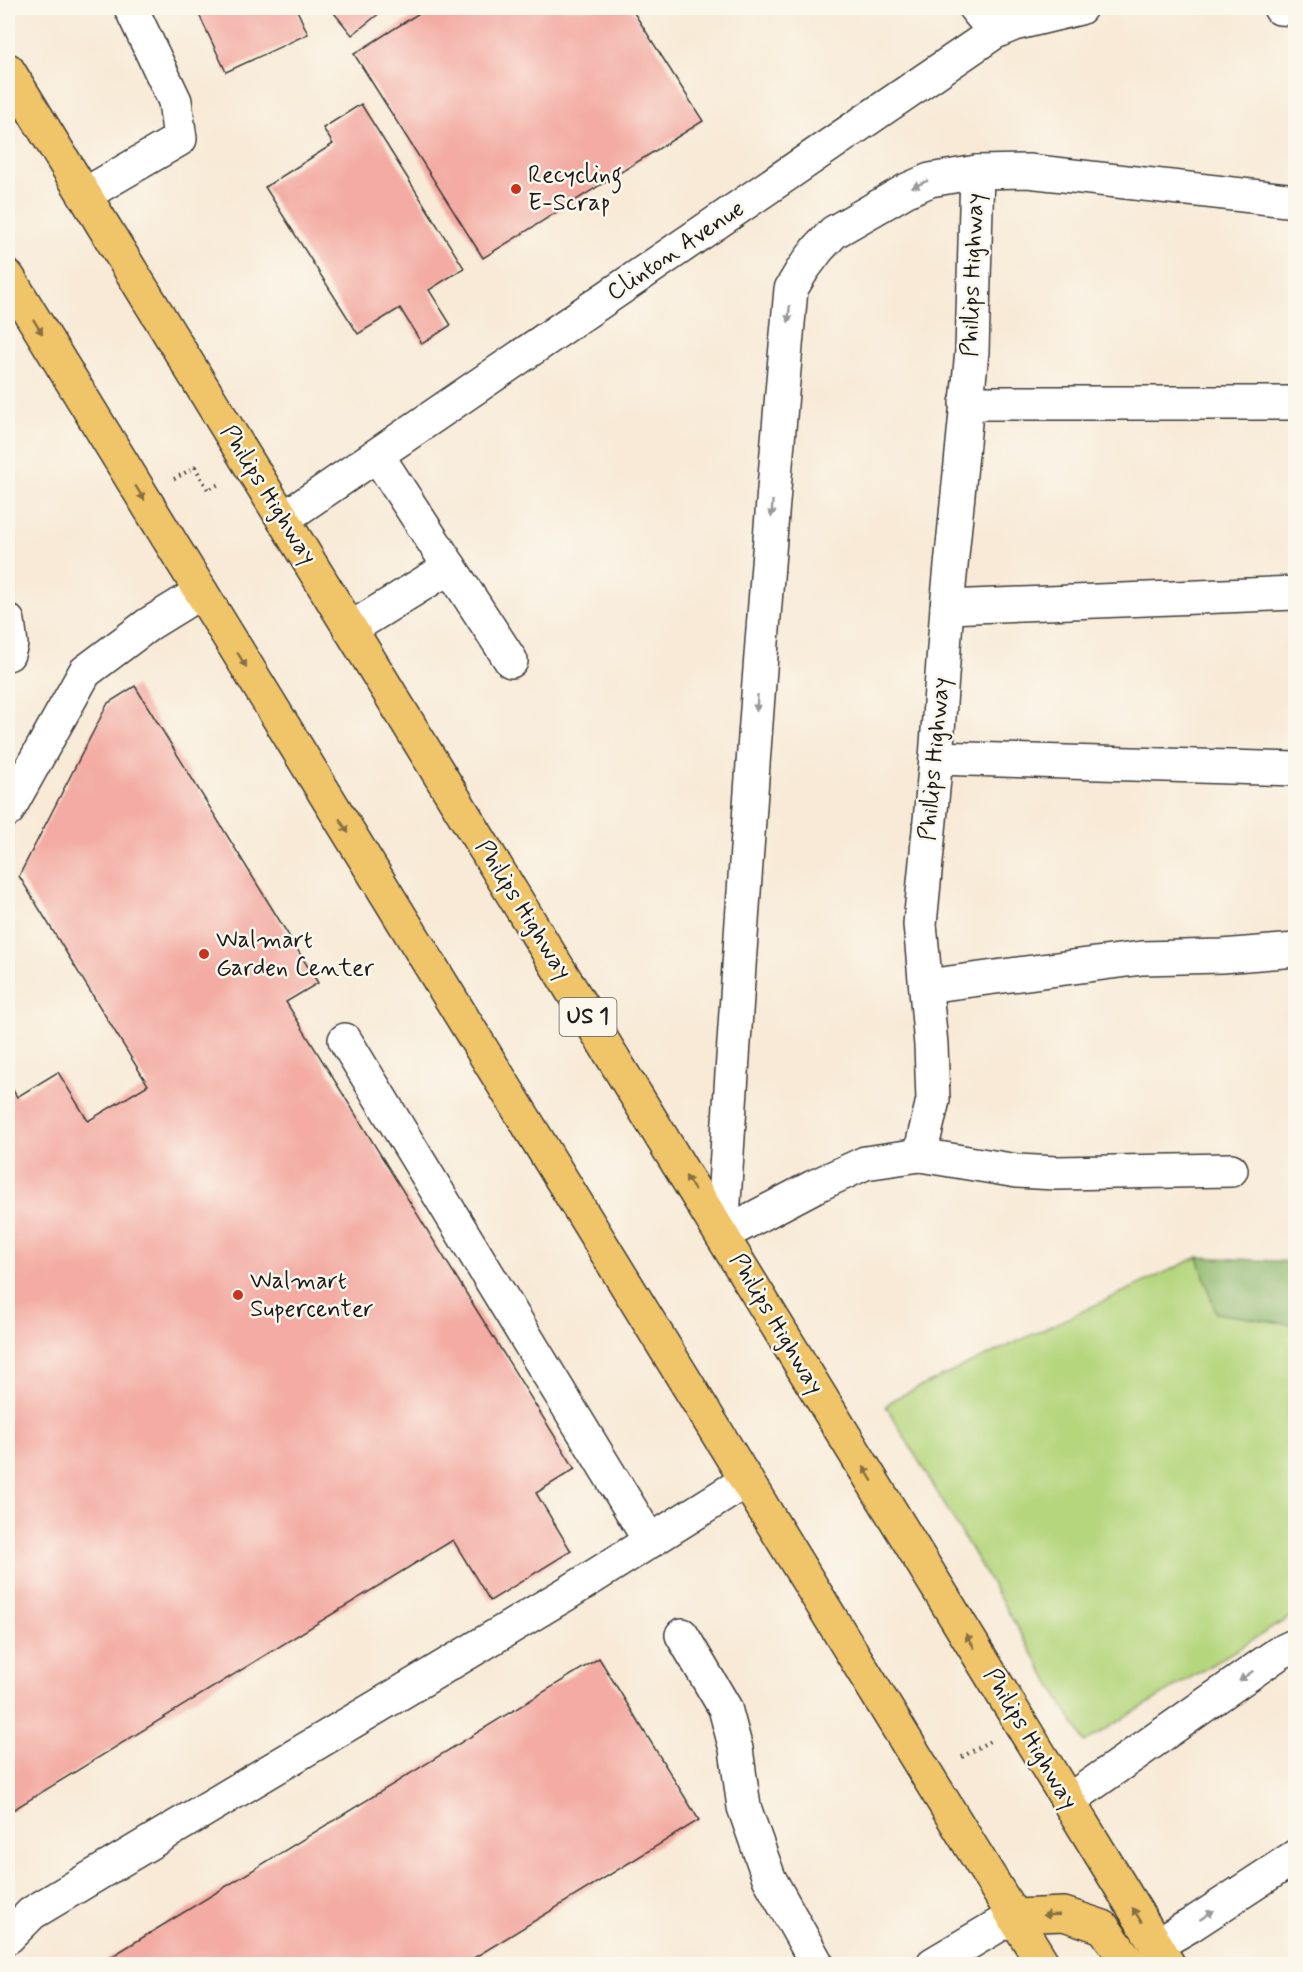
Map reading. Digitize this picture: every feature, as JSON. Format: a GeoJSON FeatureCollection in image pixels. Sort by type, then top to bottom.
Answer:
{"type":"FeatureCollection","features":[{"type":"Feature","properties":{"kind":"main road","name":"Philips Highway"},"geometry":{"type":"LineString","coordinates":[[8,70],[1162,1955]]}},
{"type":"Feature","properties":{"kind":"main road"},"geometry":{"type":"LineString","coordinates":[[8,277],[1044,1965]]}},
{"type":"Feature","properties":{"kind":"main road"},"geometry":{"type":"LineString","coordinates":[[1014,1916],[1064,1914],[1103,1926],[1130,1965]]}},
{"type":"Feature","properties":{"kind":"street"},"geometry":{"type":"LineString","coordinates":[[84,195],[180,139],[175,101],[131,8]]}},
{"type":"Feature","properties":{"kind":"street","name":"Clinton Avenue"},"geometry":{"type":"LineString","coordinates":[[283,519],[377,455],[985,20],[1014,24],[1080,8]]}},
{"type":"Feature","properties":{"kind":"street"},"geometry":{"type":"LineString","coordinates":[[1280,8],[1296,9]]}},
{"type":"Feature","properties":{"kind":"street"},"geometry":{"type":"LineString","coordinates":[[976,172],[1028,171],[1296,201]]}},
{"type":"Feature","properties":{"kind":"street","name":"Phillips Highway"},"geometry":{"type":"LineString","coordinates":[[722,1235],[749,805],[791,289],[808,262],[834,232],[922,183],[976,172],[972,351],[920,924],[931,1045],[933,1100],[920,1155]]}},
{"type":"Feature","properties":{"kind":"street"},"geometry":{"type":"LineString","coordinates":[[966,403],[1296,403]]}},
{"type":"Feature","properties":{"kind":"street"},"geometry":{"type":"LineString","coordinates":[[377,455],[511,661]]}},
{"type":"Feature","properties":{"kind":"street"},"geometry":{"type":"LineString","coordinates":[[350,629],[450,567]]}},
{"type":"Feature","properties":{"kind":"street"},"geometry":{"type":"LineString","coordinates":[[8,809],[85,672],[148,624],[201,592]]}},
{"type":"Feature","properties":{"kind":"street"},"geometry":{"type":"LineString","coordinates":[[947,607],[1296,593]]}},
{"type":"Feature","properties":{"kind":"street"},"geometry":{"type":"LineString","coordinates":[[8,621],[11,644],[8,654]]}},
{"type":"Feature","properties":{"kind":"street"},"geometry":{"type":"LineString","coordinates":[[936,758],[1296,769]]}},
{"type":"Feature","properties":{"kind":"street"},"geometry":{"type":"LineString","coordinates":[[926,986],[1142,958],[1222,956],[1296,950]]}},
{"type":"Feature","properties":{"kind":"street"},"geometry":{"type":"LineString","coordinates":[[345,1040],[650,1541]]}},
{"type":"Feature","properties":{"kind":"street"},"geometry":{"type":"LineString","coordinates":[[722,1235],[813,1187],[865,1163],[920,1155],[1017,1171],[1056,1173],[1231,1170]]}},
{"type":"Feature","properties":{"kind":"street"},"geometry":{"type":"LineString","coordinates":[[8,1937],[32,1913],[567,1594],[746,1481]]}},
{"type":"Feature","properties":{"kind":"street"},"geometry":{"type":"LineString","coordinates":[[682,1635],[725,1708],[736,1749],[744,1808],[769,1878],[817,1965]]}},
{"type":"Feature","properties":{"kind":"street"},"geometry":{"type":"LineString","coordinates":[[1068,1801],[1279,1653],[1296,1645]]}},
{"type":"Feature","properties":{"kind":"street"},"geometry":{"type":"LineString","coordinates":[[1162,1955],[1191,1925],[1296,1856]]}},
{"type":"Feature","properties":{"kind":"street"},"geometry":{"type":"LineString","coordinates":[[933,1965],[1014,1916]]}},
{"type":"Feature","properties":{"kind":"path"},"geometry":{"type":"LineString","coordinates":[[171,481],[195,467],[208,490],[223,482]]}},
{"type":"Feature","properties":{"kind":"path"},"geometry":{"type":"LineString","coordinates":[[962,1757],[992,1739]]}},
{"type":"Feature","properties":{"kind":"green space"},"geometry":{"type":"Polygon","coordinates":[[[1198,1257],[1216,1313],[1295,1325],[1295,1614],[1085,1742],[886,1406],[894,1399],[1198,1257]]]}},
{"type":"Feature","properties":{"kind":"green space"},"geometry":{"type":"Polygon","coordinates":[[[1198,1257],[1295,1262],[1295,1325],[1216,1313],[1198,1257]]]}},
{"type":"Feature","properties":{"kind":"building"},"geometry":{"type":"Polygon","coordinates":[[[196,8],[296,8],[308,34],[226,72],[196,8]]]}},
{"type":"Feature","properties":{"kind":"building"},"geometry":{"type":"Polygon","coordinates":[[[330,8],[386,8],[352,35],[330,8]]]}},
{"type":"Feature","properties":{"kind":"building","name":"Recycling E-Scrap"},"geometry":{"type":"Polygon","coordinates":[[[427,8],[631,8],[703,121],[483,258],[354,54],[427,8]]]}},
{"type":"Feature","properties":{"kind":"building"},"geometry":{"type":"Polygon","coordinates":[[[361,104],[464,268],[429,290],[451,325],[422,344],[400,308],[358,334],[265,187],[333,144],[323,128],[361,104]]]}},
{"type":"Feature","properties":{"kind":"building","name":"Walmart Supercenter"},"geometry":{"type":"Polygon","coordinates":[[[135,686],[318,983],[286,1002],[575,1469],[536,1493],[571,1551],[490,1601],[453,1540],[8,1813],[8,1082],[17,1097],[58,1072],[88,1121],[148,1085],[19,876],[108,703],[135,686]]]}},
{"type":"Feature","properties":{"kind":"building"},"geometry":{"type":"Polygon","coordinates":[[[599,1658],[699,1820],[464,1964],[101,1963],[599,1658]]]}},
{"type":"Feature","properties":{"kind":"place","name":"Recycling E-Scrap"},"geometry":{"type":"Point","coordinates":[516,189]}},
{"type":"Feature","properties":{"kind":"place","name":"Walmart Garden Center"},"geometry":{"type":"Point","coordinates":[204,954]}},
{"type":"Feature","properties":{"kind":"place","name":"Walmart Supercenter"},"geometry":{"type":"Point","coordinates":[238,1295]}}]}
